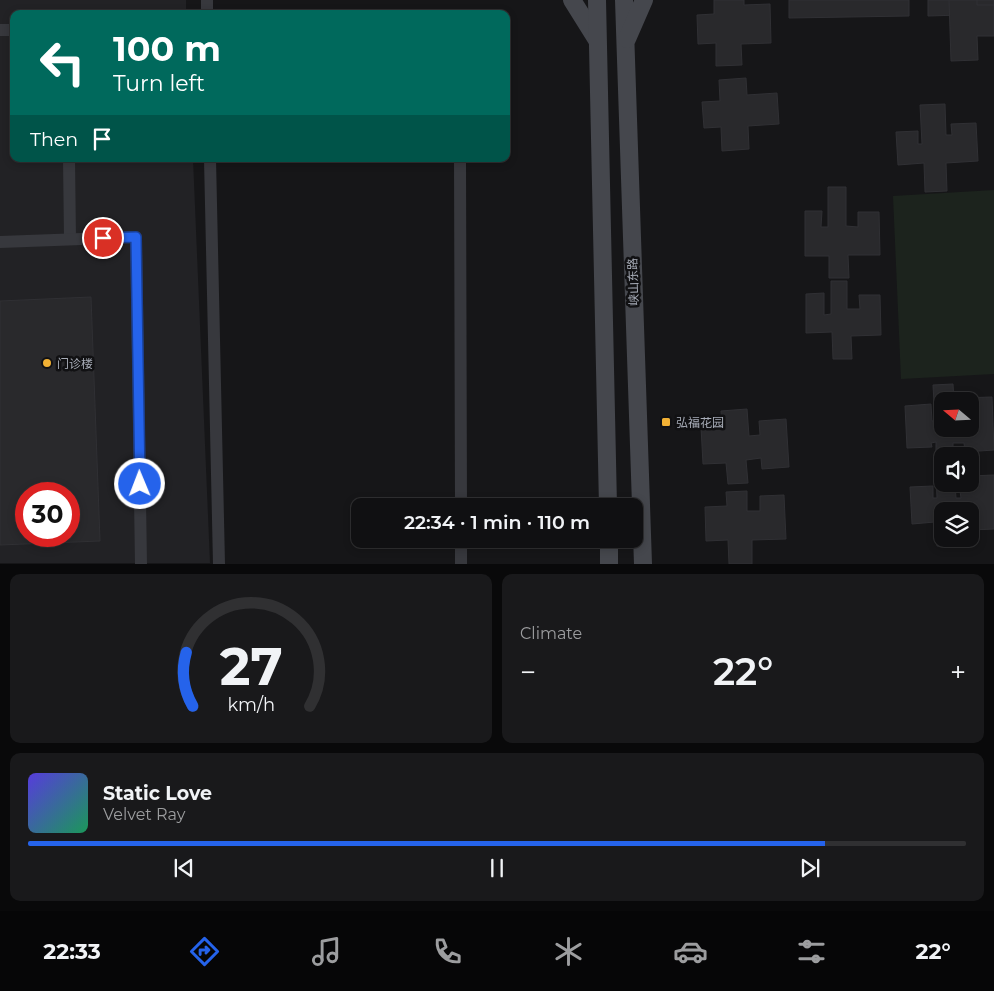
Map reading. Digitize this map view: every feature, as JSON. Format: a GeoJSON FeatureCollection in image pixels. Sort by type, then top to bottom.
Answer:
{"type":"FeatureCollection","features":[{"type":"Feature","properties":{"kind":"street"},"geometry":{"type":"LineString","coordinates":[[572,0],[598,42]]}},
{"type":"Feature","properties":{"kind":"street"},"geometry":{"type":"LineString","coordinates":[[597,0],[608,498]]}},
{"type":"Feature","properties":{"kind":"street","name":"峡山东路"},"geometry":{"type":"LineString","coordinates":[[624,0],[643,564]]}},
{"type":"Feature","properties":{"kind":"street"},"geometry":{"type":"LineString","coordinates":[[624,44],[644,0]]}},
{"type":"Feature","properties":{"kind":"street"},"geometry":{"type":"LineString","coordinates":[[69,162],[70,239]]}},
{"type":"Feature","properties":{"kind":"street"},"geometry":{"type":"LineString","coordinates":[[210,162],[219,564]]}},
{"type":"Feature","properties":{"kind":"street"},"geometry":{"type":"LineString","coordinates":[[460,162],[460,498]]}},
{"type":"Feature","properties":{"kind":"street"},"geometry":{"type":"LineString","coordinates":[[0,242],[136,237],[141,564]]}},
{"type":"Feature","properties":{"kind":"street"},"geometry":{"type":"LineString","coordinates":[[460,548],[460,564]]}},
{"type":"Feature","properties":{"kind":"street"},"geometry":{"type":"LineString","coordinates":[[609,548],[609,564]]}},
{"type":"Feature","properties":{"kind":"shaded area"},"geometry":{"type":"Polygon","coordinates":[[[0,0],[186,0],[186,10],[10,10],[10,162],[193,162],[210,563],[0,563],[0,0]]]}},
{"type":"Feature","properties":{"kind":"shaded area"},"geometry":{"type":"Polygon","coordinates":[[[994,190],[994,374],[901,379],[893,196],[994,190]]]}},
{"type":"Feature","properties":{"kind":"building"},"geometry":{"type":"Polygon","coordinates":[[[714,0],[744,0],[744,5],[770,4],[771,43],[741,44],[742,65],[716,66],[716,43],[698,44],[697,15],[714,14],[714,0]]]}},
{"type":"Feature","properties":{"kind":"building"},"geometry":{"type":"Polygon","coordinates":[[[789,0],[909,0],[909,16],[789,18],[789,0]]]}},
{"type":"Feature","properties":{"kind":"building"},"geometry":{"type":"Polygon","coordinates":[[[928,0],[994,0],[994,14],[928,16],[928,0]]]}},
{"type":"Feature","properties":{"kind":"building"},"geometry":{"type":"Polygon","coordinates":[[[949,0],[977,0],[977,5],[994,5],[994,36],[977,36],[978,60],[951,61],[949,0]]]}},
{"type":"Feature","properties":{"kind":"building"},"geometry":{"type":"Polygon","coordinates":[[[746,78],[747,95],[777,93],[779,124],[748,126],[749,149],[722,151],[721,127],[704,128],[702,102],[720,101],[719,80],[746,78]]]}},
{"type":"Feature","properties":{"kind":"building"},"geometry":{"type":"Polygon","coordinates":[[[945,104],[946,135],[952,135],[951,124],[976,123],[978,161],[946,163],[947,191],[925,192],[924,163],[898,165],[896,132],[918,131],[918,144],[922,144],[920,105],[945,104]]]}},
{"type":"Feature","properties":{"kind":"building"},"geometry":{"type":"Polygon","coordinates":[[[828,187],[846,187],[846,226],[858,227],[858,212],[879,212],[880,255],[848,255],[849,278],[829,278],[829,256],[805,256],[805,211],[822,211],[821,227],[828,227],[828,187]]]}},
{"type":"Feature","properties":{"kind":"building"},"geometry":{"type":"Polygon","coordinates":[[[831,281],[847,281],[847,309],[860,309],[859,295],[880,295],[881,335],[851,336],[852,359],[833,359],[832,332],[806,333],[806,294],[824,293],[824,315],[831,314],[831,281]]]}},
{"type":"Feature","properties":{"kind":"building","name":"门诊楼"},"geometry":{"type":"Polygon","coordinates":[[[91,297],[100,541],[80,542],[80,482],[15,482],[15,544],[0,545],[0,301],[91,297]]]}},
{"type":"Feature","properties":{"kind":"building"},"geometry":{"type":"Polygon","coordinates":[[[953,384],[953,392],[934,392],[934,403],[933,385],[953,384]]]}},
{"type":"Feature","properties":{"kind":"building"},"geometry":{"type":"Polygon","coordinates":[[[979,397],[992,397],[994,450],[979,451],[979,447],[964,447],[964,443],[953,443],[953,447],[936,447],[936,442],[931,443],[932,447],[907,448],[905,406],[931,404],[932,421],[934,421],[934,438],[979,438],[979,397]]]}},
{"type":"Feature","properties":{"kind":"building"},"geometry":{"type":"Polygon","coordinates":[[[747,409],[749,436],[760,435],[759,421],[786,419],[789,467],[762,469],[761,458],[746,460],[748,483],[728,484],[726,463],[703,464],[701,427],[722,426],[721,411],[747,409]]]}},
{"type":"Feature","properties":{"kind":"building"},"geometry":{"type":"Polygon","coordinates":[[[994,475],[994,529],[979,530],[979,502],[934,502],[934,522],[912,524],[910,487],[933,486],[933,498],[937,498],[937,492],[956,492],[956,498],[961,498],[960,492],[979,492],[979,476],[994,475]]]}},
{"type":"Feature","properties":{"kind":"building"},"geometry":{"type":"Polygon","coordinates":[[[747,491],[747,511],[760,511],[760,496],[784,495],[786,539],[752,540],[752,564],[729,564],[728,540],[706,541],[705,507],[727,506],[726,492],[747,491]]]}},
{"type":"Feature","properties":{"kind":"place","name":"门诊楼"},"geometry":{"type":"Point","coordinates":[47,363]}},
{"type":"Feature","properties":{"kind":"place","name":"弘福花园"},"geometry":{"type":"Point","coordinates":[666,422]}},
{"type":"Feature","properties":{"kind":"route"},"geometry":{"type":"LineString","coordinates":[[103,238],[136,237],[140,484]]}}]}
